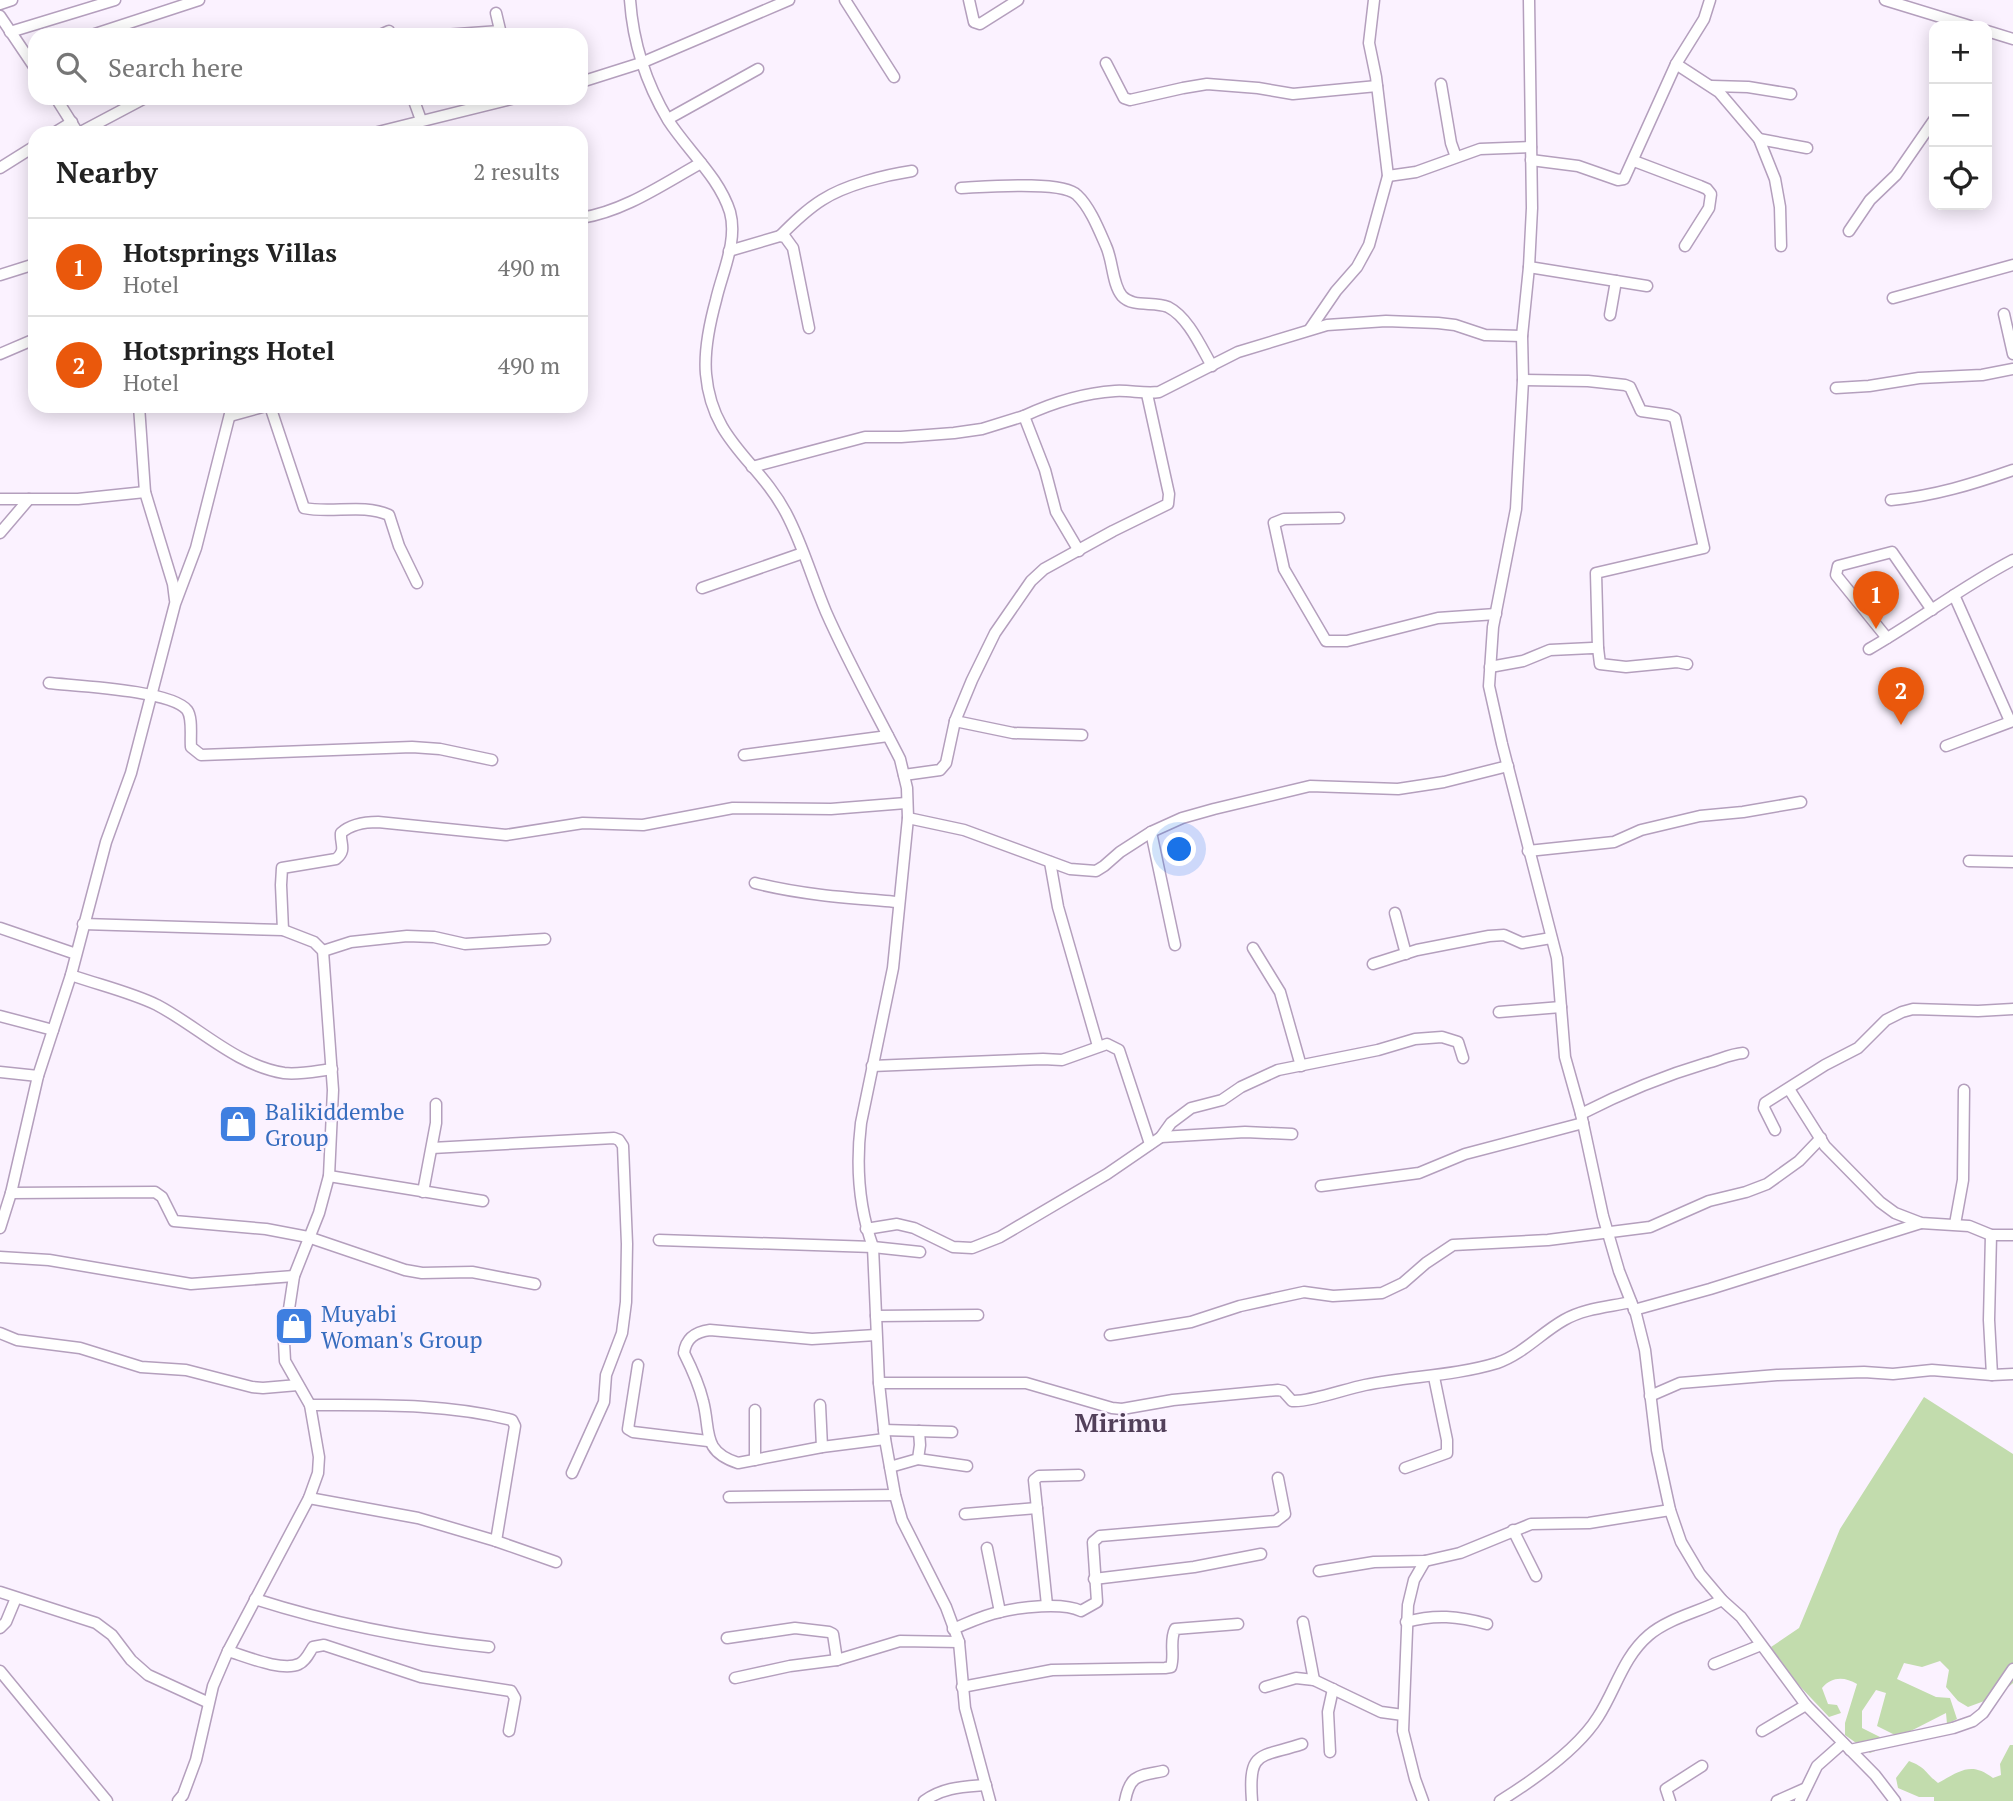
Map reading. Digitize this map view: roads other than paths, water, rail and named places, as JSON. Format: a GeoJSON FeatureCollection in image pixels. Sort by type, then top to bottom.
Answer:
{"type":"FeatureCollection","features":[{"type":"Feature","properties":{"kind":"street"},"geometry":{"type":"LineString","coordinates":[[0,4],[12,0]]}},
{"type":"Feature","properties":{"kind":"street"},"geometry":{"type":"LineString","coordinates":[[10,32],[115,0]]}},
{"type":"Feature","properties":{"kind":"street"},"geometry":{"type":"LineString","coordinates":[[113,28],[199,0]]}},
{"type":"Feature","properties":{"kind":"street"},"geometry":{"type":"LineString","coordinates":[[630,0],[632,30],[641,63],[668,119],[724,197],[731,216],[732,239],[715,303],[705,373],[720,426],[777,497],[827,614],[900,759],[904,775],[908,818],[893,968],[886,1011],[872,1066],[858,1150],[866,1229],[873,1247],[879,1383],[884,1434],[895,1495],[902,1520],[946,1607],[959,1642],[965,1708],[990,1801]]}},
{"type":"Feature","properties":{"kind":"street"},"geometry":{"type":"LineString","coordinates":[[588,80],[641,63],[789,0]]}},
{"type":"Feature","properties":{"kind":"street"},"geometry":{"type":"LineString","coordinates":[[845,0],[894,77]]}},
{"type":"Feature","properties":{"kind":"street"},"geometry":{"type":"LineString","coordinates":[[969,0],[974,22],[980,24],[1018,0]]}},
{"type":"Feature","properties":{"kind":"street"},"geometry":{"type":"LineString","coordinates":[[1310,329],[1336,291],[1357,267],[1369,245],[1388,176],[1368,34],[1374,0]]}},
{"type":"Feature","properties":{"kind":"street"},"geometry":{"type":"LineString","coordinates":[[1529,0],[1529,267],[1522,336],[1523,380],[1516,509],[1496,614],[1489,686],[1528,851],[1557,958],[1565,1056],[1582,1118],[1607,1232],[1645,1350],[1657,1450],[1670,1510],[1681,1542],[1700,1574],[1741,1617],[1806,1705],[1875,1775],[1895,1801]]}},
{"type":"Feature","properties":{"kind":"street"},"geometry":{"type":"LineString","coordinates":[[1531,160],[1578,166],[1618,180],[1624,179],[1676,64],[1704,19],[1710,0]]}},
{"type":"Feature","properties":{"kind":"street"},"geometry":{"type":"LineString","coordinates":[[1885,0],[1954,21]]}},
{"type":"Feature","properties":{"kind":"street"},"geometry":{"type":"LineString","coordinates":[[496,13],[499,28]]}},
{"type":"Feature","properties":{"kind":"street"},"geometry":{"type":"LineString","coordinates":[[0,16],[28,52]]}},
{"type":"Feature","properties":{"kind":"street"},"geometry":{"type":"LineString","coordinates":[[1992,33],[2013,40]]}},
{"type":"Feature","properties":{"kind":"street"},"geometry":{"type":"LineString","coordinates":[[1106,62],[1124,98],[1130,100],[1207,85],[1258,88],[1293,94],[1377,86]]}},
{"type":"Feature","properties":{"kind":"street"},"geometry":{"type":"LineString","coordinates":[[1676,64],[1719,92],[1759,139],[1775,179],[1780,207],[1781,246]]}},
{"type":"Feature","properties":{"kind":"street"},"geometry":{"type":"LineString","coordinates":[[668,119],[758,69]]}},
{"type":"Feature","properties":{"kind":"street"},"geometry":{"type":"LineString","coordinates":[[1441,83],[1451,144],[1456,158]]}},
{"type":"Feature","properties":{"kind":"street"},"geometry":{"type":"LineString","coordinates":[[1710,86],[1791,94]]}},
{"type":"Feature","properties":{"kind":"street"},"geometry":{"type":"LineString","coordinates":[[61,105],[75,126]]}},
{"type":"Feature","properties":{"kind":"street"},"geometry":{"type":"LineString","coordinates":[[92,126],[132,105]]}},
{"type":"Feature","properties":{"kind":"street"},"geometry":{"type":"LineString","coordinates":[[416,105],[421,120]]}},
{"type":"Feature","properties":{"kind":"street"},"geometry":{"type":"LineString","coordinates":[[401,126],[485,105]]}},
{"type":"Feature","properties":{"kind":"street"},"geometry":{"type":"LineString","coordinates":[[65,126],[72,122]]}},
{"type":"Feature","properties":{"kind":"street"},"geometry":{"type":"LineString","coordinates":[[1849,231],[1870,200],[1896,175],[1929,127]]}},
{"type":"Feature","properties":{"kind":"street"},"geometry":{"type":"LineString","coordinates":[[1759,139],[1807,148]]}},
{"type":"Feature","properties":{"kind":"street"},"geometry":{"type":"LineString","coordinates":[[1388,176],[1416,172],[1480,149],[1531,147]]}},
{"type":"Feature","properties":{"kind":"street"},"geometry":{"type":"LineString","coordinates":[[0,168],[28,150]]}},
{"type":"Feature","properties":{"kind":"street"},"geometry":{"type":"LineString","coordinates":[[1634,161],[1700,186],[1711,194],[1709,208],[1685,246]]}},
{"type":"Feature","properties":{"kind":"street"},"geometry":{"type":"LineString","coordinates":[[588,217],[601,215],[633,201],[701,163]]}},
{"type":"Feature","properties":{"kind":"street"},"geometry":{"type":"LineString","coordinates":[[729,251],[780,236],[806,211],[825,198],[889,174],[912,171]]}},
{"type":"Feature","properties":{"kind":"street"},"geometry":{"type":"LineString","coordinates":[[961,188],[1054,187],[1076,193],[1107,248],[1120,294],[1128,302],[1159,304],[1170,308],[1194,334],[1212,366]]}},
{"type":"Feature","properties":{"kind":"street"},"geometry":{"type":"LineString","coordinates":[[780,236],[785,237],[793,248],[809,328]]}},
{"type":"Feature","properties":{"kind":"street"},"geometry":{"type":"LineString","coordinates":[[1893,298],[2013,265]]}},
{"type":"Feature","properties":{"kind":"street"},"geometry":{"type":"LineString","coordinates":[[0,275],[28,266]]}},
{"type":"Feature","properties":{"kind":"street"},"geometry":{"type":"LineString","coordinates":[[1529,267],[1647,286]]}},
{"type":"Feature","properties":{"kind":"street"},"geometry":{"type":"LineString","coordinates":[[1610,315],[1616,281]]}},
{"type":"Feature","properties":{"kind":"street"},"geometry":{"type":"LineString","coordinates":[[2004,314],[2013,354]]}},
{"type":"Feature","properties":{"kind":"street"},"geometry":{"type":"LineString","coordinates":[[752,467],[865,437],[901,437],[982,429],[1060,402],[1110,392],[1160,392],[1238,352],[1327,325],[1399,321],[1455,325],[1485,335],[1522,336]]}},
{"type":"Feature","properties":{"kind":"street"},"geometry":{"type":"LineString","coordinates":[[0,354],[28,342]]}},
{"type":"Feature","properties":{"kind":"street"},"geometry":{"type":"LineString","coordinates":[[1836,388],[1982,375],[2013,369]]}},
{"type":"Feature","properties":{"kind":"street"},"geometry":{"type":"LineString","coordinates":[[1523,380],[1588,381],[1625,385],[1630,387],[1640,411],[1675,418],[1704,547],[1596,573],[1598,648],[1600,664],[1626,667],[1676,662],[1687,664]]}},
{"type":"Feature","properties":{"kind":"street"},"geometry":{"type":"LineString","coordinates":[[904,775],[940,770],[946,763],[956,720],[995,633],[1036,575],[1113,531],[1168,505],[1169,494],[1147,394]]}},
{"type":"Feature","properties":{"kind":"street"},"geometry":{"type":"LineString","coordinates":[[139,413],[145,492],[173,584],[175,604]]}},
{"type":"Feature","properties":{"kind":"street"},"geometry":{"type":"LineString","coordinates":[[0,1228],[11,1193],[38,1076],[71,975],[106,842],[131,773],[175,604],[196,548],[230,413]]}},
{"type":"Feature","properties":{"kind":"street"},"geometry":{"type":"LineString","coordinates":[[270,413],[304,508],[355,509],[389,515],[399,545],[417,583]]}},
{"type":"Feature","properties":{"kind":"street"},"geometry":{"type":"LineString","coordinates":[[1024,416],[1045,470],[1056,512],[1079,551]]}},
{"type":"Feature","properties":{"kind":"street"},"geometry":{"type":"LineString","coordinates":[[1891,500],[1920,498],[1965,487],[2013,470]]}},
{"type":"Feature","properties":{"kind":"street"},"geometry":{"type":"LineString","coordinates":[[0,499],[78,499],[145,492]]}},
{"type":"Feature","properties":{"kind":"street"},"geometry":{"type":"LineString","coordinates":[[0,533],[29,499]]}},
{"type":"Feature","properties":{"kind":"street"},"geometry":{"type":"LineString","coordinates":[[1339,518],[1284,519],[1274,523],[1284,569],[1326,641],[1347,641],[1437,618],[1496,614]]}},
{"type":"Feature","properties":{"kind":"street"},"geometry":{"type":"LineString","coordinates":[[1887,638],[1836,575],[1838,566],[1892,552],[1932,610]]}},
{"type":"Feature","properties":{"kind":"street"},"geometry":{"type":"LineString","coordinates":[[702,588],[803,553]]}},
{"type":"Feature","properties":{"kind":"street"},"geometry":{"type":"LineString","coordinates":[[1869,649],[2013,560]]}},
{"type":"Feature","properties":{"kind":"street"},"geometry":{"type":"LineString","coordinates":[[1946,746],[2012,721],[1954,595]]}},
{"type":"Feature","properties":{"kind":"street"},"geometry":{"type":"LineString","coordinates":[[1490,667],[1523,661],[1550,650],[1598,648]]}},
{"type":"Feature","properties":{"kind":"street"},"geometry":{"type":"LineString","coordinates":[[49,683],[111,688],[152,695],[185,707],[189,715],[191,747],[201,755],[412,747],[440,749],[492,760]]}},
{"type":"Feature","properties":{"kind":"street"},"geometry":{"type":"LineString","coordinates":[[956,720],[1013,733],[1082,735]]}},
{"type":"Feature","properties":{"kind":"street"},"geometry":{"type":"LineString","coordinates":[[744,755],[888,736]]}},
{"type":"Feature","properties":{"kind":"street"},"geometry":{"type":"LineString","coordinates":[[908,818],[964,830],[1070,869],[1096,871],[1119,852],[1151,832],[1182,818],[1310,786],[1398,789],[1444,782],[1507,766]]}},
{"type":"Feature","properties":{"kind":"street"},"geometry":{"type":"LineString","coordinates":[[1528,851],[1614,842],[1641,830],[1700,816],[1801,802]]}},
{"type":"Feature","properties":{"kind":"street"},"geometry":{"type":"LineString","coordinates":[[284,930],[282,868],[336,859],[343,849],[341,832],[362,823],[378,821],[506,835],[583,823],[643,825],[733,807],[831,809],[906,803]]}},
{"type":"Feature","properties":{"kind":"street"},"geometry":{"type":"LineString","coordinates":[[1151,832],[1175,945]]}},
{"type":"Feature","properties":{"kind":"street"},"geometry":{"type":"LineString","coordinates":[[1969,861],[2013,862]]}},
{"type":"Feature","properties":{"kind":"street"},"geometry":{"type":"LineString","coordinates":[[1050,862],[1058,907],[1098,1046]]}},
{"type":"Feature","properties":{"kind":"street"},"geometry":{"type":"LineString","coordinates":[[755,883],[820,896],[899,902]]}},
{"type":"Feature","properties":{"kind":"street"},"geometry":{"type":"LineString","coordinates":[[1395,913],[1406,954]]}},
{"type":"Feature","properties":{"kind":"street"},"geometry":{"type":"LineString","coordinates":[[83,924],[284,930],[314,942],[323,951],[334,1090],[329,1176],[319,1213],[294,1276],[284,1342],[285,1361],[310,1405],[319,1457],[318,1473],[309,1498],[228,1651],[208,1702],[204,1732],[185,1799]]}},
{"type":"Feature","properties":{"kind":"street"},"geometry":{"type":"LineString","coordinates":[[0,928],[76,954]]}},
{"type":"Feature","properties":{"kind":"street"},"geometry":{"type":"LineString","coordinates":[[1373,964],[1489,936],[1504,935],[1522,943],[1551,938]]}},
{"type":"Feature","properties":{"kind":"street"},"geometry":{"type":"LineString","coordinates":[[323,951],[351,942],[407,936],[434,937],[465,944],[545,939]]}},
{"type":"Feature","properties":{"kind":"street"},"geometry":{"type":"LineString","coordinates":[[1253,948],[1280,992],[1300,1066]]}},
{"type":"Feature","properties":{"kind":"street"},"geometry":{"type":"LineString","coordinates":[[71,975],[142,998],[178,1017],[214,1042],[268,1068],[297,1073],[332,1069]]}},
{"type":"Feature","properties":{"kind":"street"},"geometry":{"type":"LineString","coordinates":[[1499,1012],[1561,1007]]}},
{"type":"Feature","properties":{"kind":"street"},"geometry":{"type":"LineString","coordinates":[[1775,1130],[1764,1105],[1825,1065],[1858,1048],[1886,1020],[1913,1009],[2013,1009]]}},
{"type":"Feature","properties":{"kind":"street"},"geometry":{"type":"LineString","coordinates":[[0,1016],[53,1030]]}},
{"type":"Feature","properties":{"kind":"street"},"geometry":{"type":"LineString","coordinates":[[866,1229],[897,1224],[914,1228],[953,1247],[972,1248],[1000,1237],[1107,1174],[1161,1137],[1171,1123],[1191,1108],[1222,1100],[1241,1087],[1278,1070],[1378,1050],[1415,1039],[1442,1037],[1455,1040],[1463,1058]]}},
{"type":"Feature","properties":{"kind":"street"},"geometry":{"type":"LineString","coordinates":[[872,1066],[1062,1060],[1107,1044],[1119,1050],[1150,1144]]}},
{"type":"Feature","properties":{"kind":"street"},"geometry":{"type":"LineString","coordinates":[[1321,1186],[1419,1173],[1465,1154],[1582,1118],[1618,1095],[1663,1077],[1743,1053]]}},
{"type":"Feature","properties":{"kind":"street"},"geometry":{"type":"LineString","coordinates":[[0,1072],[38,1076]]}},
{"type":"Feature","properties":{"kind":"street"},"geometry":{"type":"LineString","coordinates":[[1789,1089],[1839,1162],[1880,1202],[1895,1213],[1921,1223]]}},
{"type":"Feature","properties":{"kind":"street"},"geometry":{"type":"LineString","coordinates":[[1955,1224],[1963,1180],[1964,1090]]}},
{"type":"Feature","properties":{"kind":"street"},"geometry":{"type":"LineString","coordinates":[[423,1192],[432,1147],[436,1104]]}},
{"type":"Feature","properties":{"kind":"street"},"geometry":{"type":"LineString","coordinates":[[1161,1137],[1245,1132],[1292,1134]]}},
{"type":"Feature","properties":{"kind":"street"},"geometry":{"type":"LineString","coordinates":[[432,1147],[614,1138],[620,1140],[623,1146],[627,1244],[626,1302],[622,1333],[606,1375],[604,1402],[572,1473]]}},
{"type":"Feature","properties":{"kind":"street"},"geometry":{"type":"LineString","coordinates":[[1110,1335],[1191,1322],[1240,1306],[1304,1292],[1333,1296],[1382,1293],[1403,1283],[1426,1263],[1454,1245],[1548,1240],[1650,1227],[1709,1201],[1768,1184],[1799,1161],[1821,1138]]}},
{"type":"Feature","properties":{"kind":"street"},"geometry":{"type":"LineString","coordinates":[[329,1176],[483,1201]]}},
{"type":"Feature","properties":{"kind":"street"},"geometry":{"type":"LineString","coordinates":[[11,1193],[155,1192],[162,1197],[174,1221],[266,1229],[308,1237],[405,1270],[422,1273],[472,1272],[535,1283]]}},
{"type":"Feature","properties":{"kind":"street"},"geometry":{"type":"LineString","coordinates":[[879,1383],[1026,1383],[1122,1409],[1173,1400],[1279,1390],[1292,1401],[1306,1401],[1337,1390],[1373,1383],[1434,1377],[1497,1363],[1528,1346],[1564,1320],[1587,1310],[1633,1306],[1710,1289],[1921,1223],[1955,1224],[1969,1226],[1991,1235],[2013,1235]]}},
{"type":"Feature","properties":{"kind":"street"},"geometry":{"type":"LineString","coordinates":[[1991,1235],[1989,1320],[1992,1375]]}},
{"type":"Feature","properties":{"kind":"street"},"geometry":{"type":"LineString","coordinates":[[659,1240],[873,1247],[920,1252]]}},
{"type":"Feature","properties":{"kind":"street"},"geometry":{"type":"LineString","coordinates":[[0,1257],[49,1260],[191,1284],[294,1276]]}},
{"type":"Feature","properties":{"kind":"street"},"geometry":{"type":"LineString","coordinates":[[876,1316],[978,1315]]}},
{"type":"Feature","properties":{"kind":"street"},"geometry":{"type":"LineString","coordinates":[[876,1335],[812,1339],[710,1330],[698,1332],[685,1345],[684,1353],[704,1402],[708,1441],[727,1460],[738,1463],[884,1434],[952,1432]]}},
{"type":"Feature","properties":{"kind":"street"},"geometry":{"type":"LineString","coordinates":[[0,1333],[17,1340],[80,1348],[141,1367],[186,1370],[251,1387],[298,1385]]}},
{"type":"Feature","properties":{"kind":"street"},"geometry":{"type":"LineString","coordinates":[[638,1365],[628,1429],[633,1432],[708,1441]]}},
{"type":"Feature","properties":{"kind":"street"},"geometry":{"type":"LineString","coordinates":[[1650,1396],[1680,1383],[1777,1375],[1864,1372],[1893,1374],[1932,1370],[2013,1374]]}},
{"type":"Feature","properties":{"kind":"street"},"geometry":{"type":"LineString","coordinates":[[1405,1468],[1447,1453],[1447,1440],[1434,1377]]}},
{"type":"Feature","properties":{"kind":"street"},"geometry":{"type":"LineString","coordinates":[[310,1405],[413,1405],[452,1408],[512,1420],[515,1426],[496,1541]]}},
{"type":"Feature","properties":{"kind":"street"},"geometry":{"type":"LineString","coordinates":[[820,1405],[822,1447]]}},
{"type":"Feature","properties":{"kind":"street"},"geometry":{"type":"LineString","coordinates":[[755,1410],[755,1460]]}},
{"type":"Feature","properties":{"kind":"street"},"geometry":{"type":"LineString","coordinates":[[918,1459],[919,1432]]}},
{"type":"Feature","properties":{"kind":"street"},"geometry":{"type":"LineString","coordinates":[[890,1467],[918,1459],[967,1466]]}},
{"type":"Feature","properties":{"kind":"street"},"geometry":{"type":"LineString","coordinates":[[1047,1605],[1034,1480],[1036,1477],[1079,1475]]}},
{"type":"Feature","properties":{"kind":"street"},"geometry":{"type":"LineString","coordinates":[[953,1629],[1000,1612],[1047,1605],[1069,1605],[1081,1611],[1097,1602],[1093,1542],[1100,1536],[1276,1521],[1285,1514],[1279,1478]]}},
{"type":"Feature","properties":{"kind":"street"},"geometry":{"type":"LineString","coordinates":[[729,1497],[895,1495]]}},
{"type":"Feature","properties":{"kind":"street"},"geometry":{"type":"LineString","coordinates":[[309,1498],[418,1518],[556,1562]]}},
{"type":"Feature","properties":{"kind":"street"},"geometry":{"type":"LineString","coordinates":[[965,1514],[1037,1508]]}},
{"type":"Feature","properties":{"kind":"street"},"geometry":{"type":"LineString","coordinates":[[1319,1571],[1374,1562],[1425,1561],[1460,1553],[1531,1524],[1590,1523],[1670,1510]]}},
{"type":"Feature","properties":{"kind":"street"},"geometry":{"type":"LineString","coordinates":[[1513,1530],[1536,1576]]}},
{"type":"Feature","properties":{"kind":"street"},"geometry":{"type":"LineString","coordinates":[[987,1548],[1000,1612]]}},
{"type":"Feature","properties":{"kind":"street"},"geometry":{"type":"LineString","coordinates":[[1094,1579],[1195,1567],[1261,1554]]}},
{"type":"Feature","properties":{"kind":"street"},"geometry":{"type":"LineString","coordinates":[[1423,1801],[1403,1731],[1403,1715],[1406,1622],[1414,1580],[1425,1561]]}},
{"type":"Feature","properties":{"kind":"street"},"geometry":{"type":"LineString","coordinates":[[0,1592],[96,1623],[112,1635],[131,1660],[148,1675],[208,1702]]}},
{"type":"Feature","properties":{"kind":"street"},"geometry":{"type":"LineString","coordinates":[[0,1629],[6,1622],[16,1598]]}},
{"type":"Feature","properties":{"kind":"street"},"geometry":{"type":"LineString","coordinates":[[255,1599],[286,1609],[414,1637],[489,1647]]}},
{"type":"Feature","properties":{"kind":"street"},"geometry":{"type":"LineString","coordinates":[[1500,1801],[1563,1755],[1589,1731],[1628,1658],[1652,1632],[1722,1600]]}},
{"type":"Feature","properties":{"kind":"street"},"geometry":{"type":"LineString","coordinates":[[1406,1622],[1450,1615],[1487,1623]]}},
{"type":"Feature","properties":{"kind":"street"},"geometry":{"type":"LineString","coordinates":[[1303,1622],[1314,1680]]}},
{"type":"Feature","properties":{"kind":"street"},"geometry":{"type":"LineString","coordinates":[[962,1687],[1052,1670],[1171,1667],[1172,1637],[1175,1629],[1238,1624]]}},
{"type":"Feature","properties":{"kind":"street"},"geometry":{"type":"LineString","coordinates":[[727,1638],[795,1628],[829,1632],[833,1634],[837,1660]]}},
{"type":"Feature","properties":{"kind":"street"},"geometry":{"type":"LineString","coordinates":[[735,1678],[790,1666],[837,1660],[900,1641],[959,1642]]}},
{"type":"Feature","properties":{"kind":"street"},"geometry":{"type":"LineString","coordinates":[[228,1651],[261,1662],[291,1666],[304,1661],[313,1647],[324,1644],[421,1677],[511,1690],[514,1698],[509,1731]]}},
{"type":"Feature","properties":{"kind":"street"},"geometry":{"type":"LineString","coordinates":[[1714,1664],[1761,1645]]}},
{"type":"Feature","properties":{"kind":"street"},"geometry":{"type":"LineString","coordinates":[[1800,1801],[1817,1766],[1847,1746],[1953,1728],[1973,1721],[1983,1713],[2013,1669]]}},
{"type":"Feature","properties":{"kind":"street"},"geometry":{"type":"LineString","coordinates":[[0,1671],[107,1801]]}},
{"type":"Feature","properties":{"kind":"street"},"geometry":{"type":"LineString","coordinates":[[1265,1687],[1296,1678],[1314,1680],[1381,1712],[1403,1715]]}},
{"type":"Feature","properties":{"kind":"street"},"geometry":{"type":"LineString","coordinates":[[1330,1752],[1328,1712],[1333,1689]]}},
{"type":"Feature","properties":{"kind":"street"},"geometry":{"type":"LineString","coordinates":[[1762,1731],[1806,1705]]}},
{"type":"Feature","properties":{"kind":"street"},"geometry":{"type":"LineString","coordinates":[[1252,1801],[1250,1776],[1257,1760],[1266,1753],[1302,1744]]}},
{"type":"Feature","properties":{"kind":"street"},"geometry":{"type":"LineString","coordinates":[[1670,1801],[1666,1789],[1702,1766]]}},
{"type":"Feature","properties":{"kind":"street"},"geometry":{"type":"LineString","coordinates":[[1125,1801],[1130,1782],[1136,1777],[1163,1771]]}},
{"type":"Feature","properties":{"kind":"street"},"geometry":{"type":"LineString","coordinates":[[924,1801],[938,1791],[948,1788],[986,1784]]}},
{"type":"Feature","properties":{"kind":"street"},"geometry":{"type":"LineString","coordinates":[[1777,1801],[1804,1789]]}},
{"type":"Feature","properties":{"kind":"place","name":"Hotsprings Villas"},"geometry":{"type":"Point","coordinates":[1876,629]}},
{"type":"Feature","properties":{"kind":"place","name":"Hotsprings Hotel"},"geometry":{"type":"Point","coordinates":[1901,725]}},
{"type":"Feature","properties":{"kind":"place","name":"Balikiddembe Group"},"geometry":{"type":"Point","coordinates":[238,1124]}},
{"type":"Feature","properties":{"kind":"place","name":"Muyabi Woman's Group"},"geometry":{"type":"Point","coordinates":[294,1326]}},
{"type":"Feature","properties":{"kind":"district","name":"Mirimu"},"geometry":{"type":"Point","coordinates":[1121,1422]}}]}
